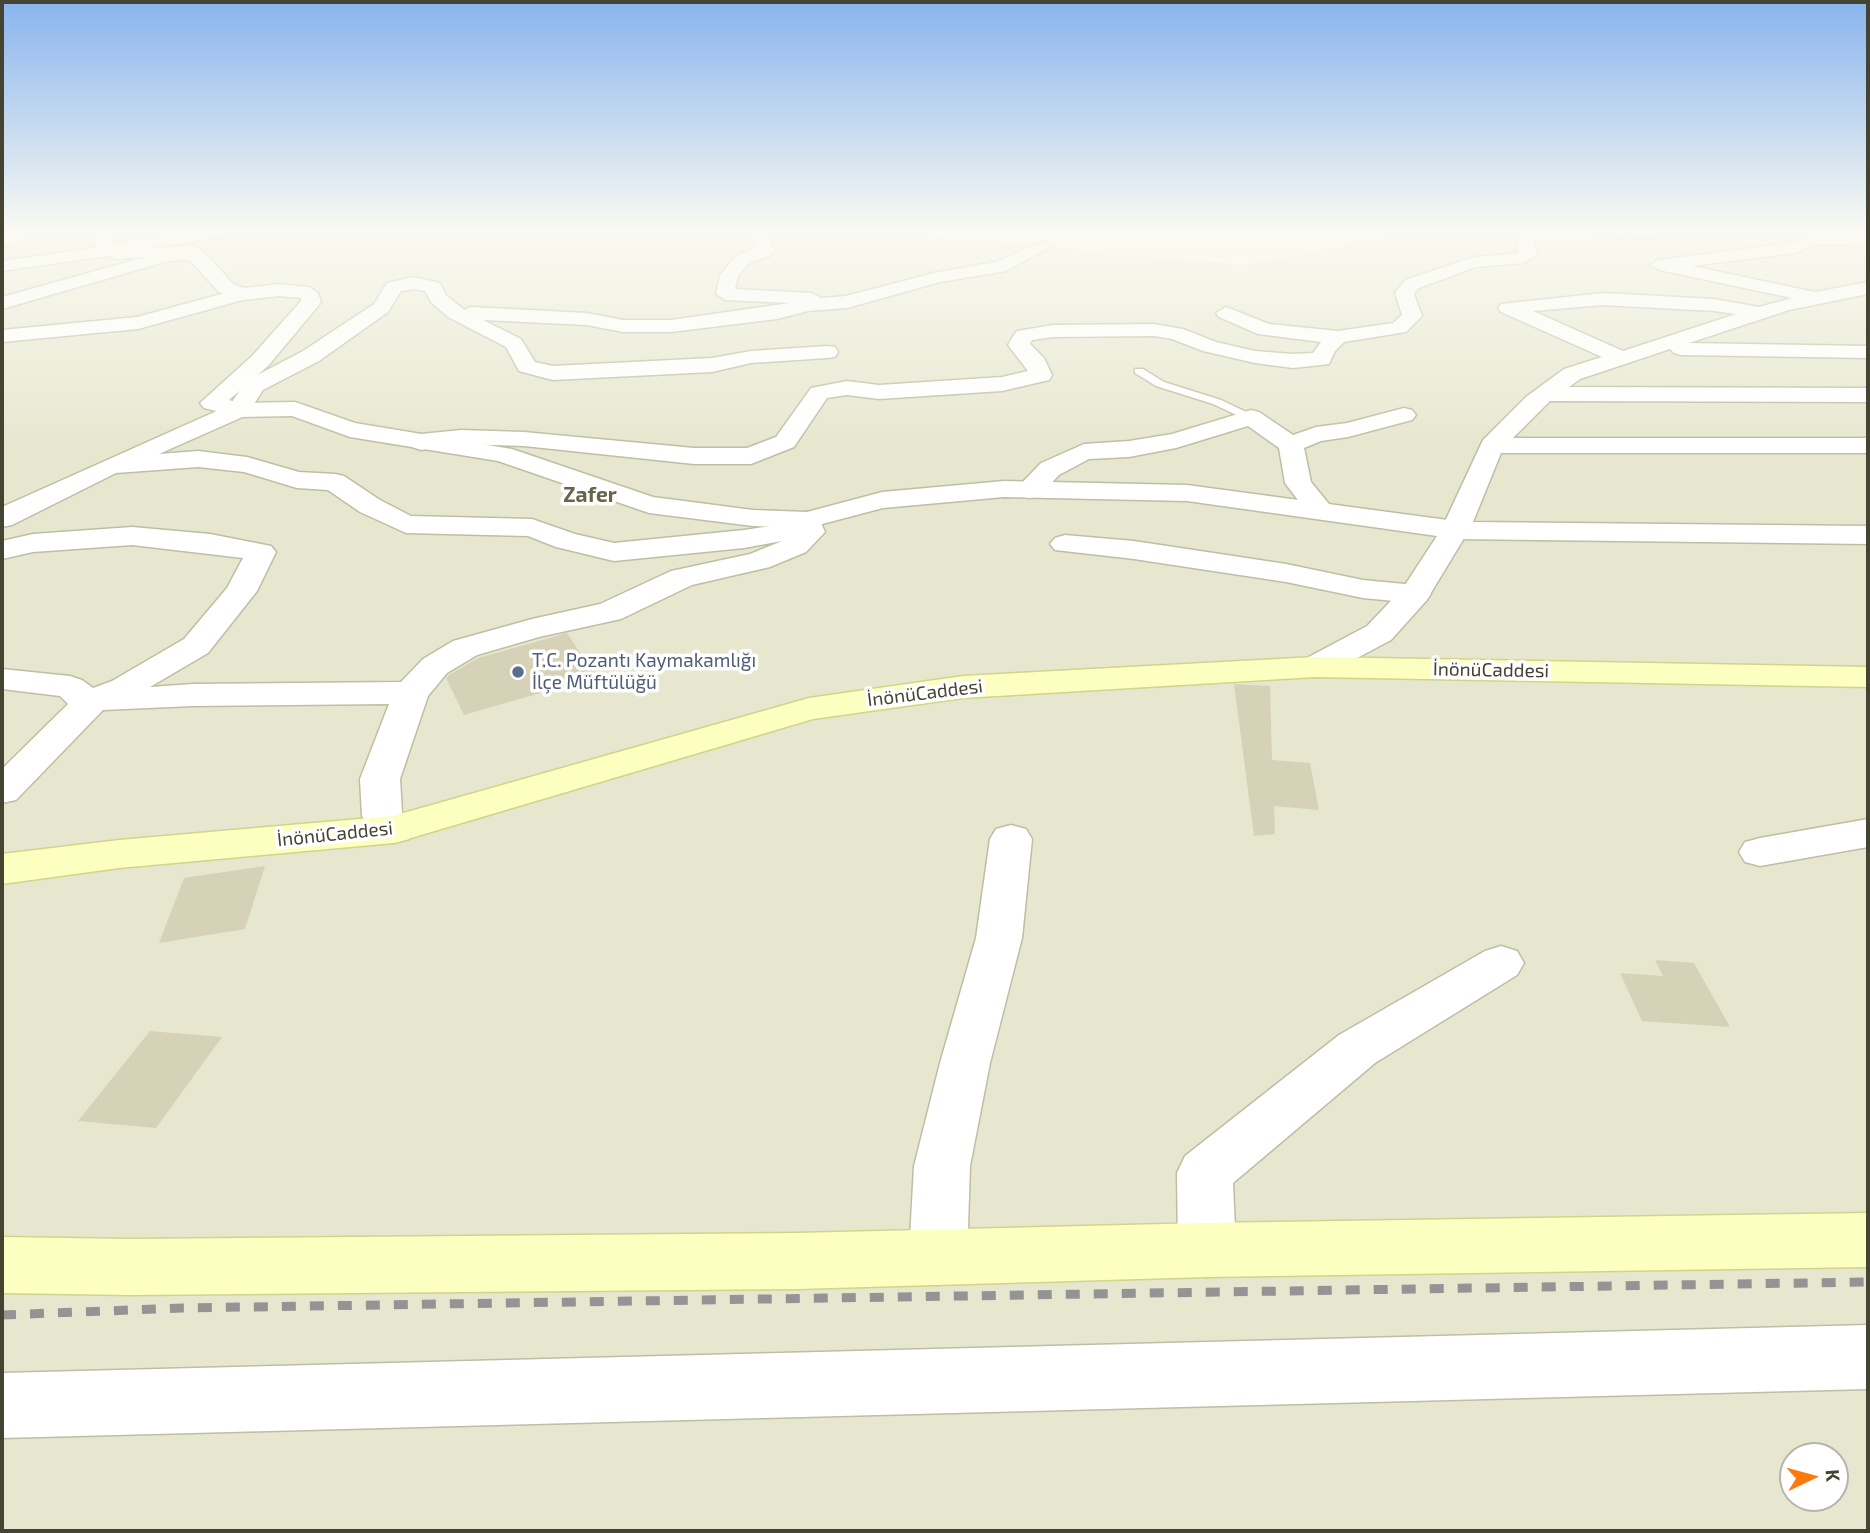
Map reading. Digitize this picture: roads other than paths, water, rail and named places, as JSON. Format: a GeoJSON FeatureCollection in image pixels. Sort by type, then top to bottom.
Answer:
{"type":"FeatureCollection","features":[{"type":"Feature","properties":{"kind":"main road","name":"İnönüCaddesi"},"geometry":{"type":"LineString","coordinates":[[2,869],[119,854],[394,829],[809,709],[964,687],[1315,667],[1868,677]]}},
{"type":"Feature","properties":{"kind":"main road"},"geometry":{"type":"LineString","coordinates":[[2,1265],[756,1261],[1207,1250],[1868,1240]]}},
{"type":"Feature","properties":{"kind":"street"},"geometry":{"type":"LineString","coordinates":[[2,336],[138,323],[216,302]]}},
{"type":"Feature","properties":{"kind":"street"},"geometry":{"type":"LineString","coordinates":[[312,302],[260,361],[212,403],[239,410],[295,409],[350,430],[503,454],[649,505],[752,518],[807,520]]}},
{"type":"Feature","properties":{"kind":"street"},"geometry":{"type":"LineString","coordinates":[[2,519],[111,466],[239,410],[254,386],[311,356],[381,308],[385,302]]}},
{"type":"Feature","properties":{"kind":"street"},"geometry":{"type":"LineString","coordinates":[[441,302],[455,313],[478,322],[514,343],[527,366],[553,373],[688,367],[790,353],[827,352]]}},
{"type":"Feature","properties":{"kind":"street"},"geometry":{"type":"LineString","coordinates":[[807,305],[810,302]]}},
{"type":"Feature","properties":{"kind":"street"},"geometry":{"type":"LineString","coordinates":[[455,313],[587,318],[623,326],[671,326],[758,316],[807,305],[849,302]]}},
{"type":"Feature","properties":{"kind":"street"},"geometry":{"type":"LineString","coordinates":[[1226,313],[1265,330],[1338,337],[1399,328],[1412,316],[1407,302]]}},
{"type":"Feature","properties":{"kind":"street"},"geometry":{"type":"LineString","coordinates":[[1576,302],[1508,308],[1622,358]]}},
{"type":"Feature","properties":{"kind":"street"},"geometry":{"type":"LineString","coordinates":[[1650,302],[1714,305],[1762,312],[1842,313]]}},
{"type":"Feature","properties":{"kind":"street"},"geometry":{"type":"LineString","coordinates":[[1315,667],[1379,634],[1415,594],[1455,530],[1492,445],[1545,394],[1572,374],[1800,302]]}},
{"type":"Feature","properties":{"kind":"street"},"geometry":{"type":"LineString","coordinates":[[421,442],[461,437],[524,439],[694,456],[751,456],[785,442],[819,393],[847,388],[880,392],[1002,384],[1041,375],[1036,363],[1019,345],[1024,335],[1053,331],[1154,330],[1176,333],[1210,347],[1255,357],[1293,361],[1321,359],[1325,349],[1338,337]]}},
{"type":"Feature","properties":{"kind":"street"},"geometry":{"type":"LineString","coordinates":[[1651,349],[1868,352]]}},
{"type":"Feature","properties":{"kind":"street"},"geometry":{"type":"LineString","coordinates":[[1545,394],[1868,395]]}},
{"type":"Feature","properties":{"kind":"street"},"geometry":{"type":"LineString","coordinates":[[1291,445],[1316,434],[1348,430],[1404,415]]}},
{"type":"Feature","properties":{"kind":"street"},"geometry":{"type":"LineString","coordinates":[[1029,490],[1050,469],[1084,452],[1129,449],[1176,441],[1251,417],[1291,445],[1298,483],[1320,510]]}},
{"type":"Feature","properties":{"kind":"street"},"geometry":{"type":"LineString","coordinates":[[1492,445],[1868,446]]}},
{"type":"Feature","properties":{"kind":"street"},"geometry":{"type":"LineString","coordinates":[[111,466],[198,459],[247,465],[297,480],[335,482],[370,506],[406,524],[532,528],[566,541],[614,552],[744,539],[785,532],[807,520],[881,500],[1004,489],[1187,493],[1455,530],[1868,535]]}},
{"type":"Feature","properties":{"kind":"street"},"geometry":{"type":"LineString","coordinates":[[394,829],[382,816],[380,779],[411,693],[435,666],[465,648],[532,629],[610,612],[682,578],[759,561],[796,546],[811,532],[807,520]]}},
{"type":"Feature","properties":{"kind":"street"},"geometry":{"type":"LineString","coordinates":[[2,550],[33,543],[132,536],[210,543],[261,552],[242,590],[196,646],[124,688],[89,703],[2,791]]}},
{"type":"Feature","properties":{"kind":"street"},"geometry":{"type":"LineString","coordinates":[[1065,544],[1134,550],[1286,573],[1363,589],[1415,594]]}},
{"type":"Feature","properties":{"kind":"street"},"geometry":{"type":"LineString","coordinates":[[2,679],[70,687],[89,703],[193,695],[411,693]]}},
{"type":"Feature","properties":{"kind":"street"},"geometry":{"type":"LineString","coordinates":[[1760,852],[1868,833]]}},
{"type":"Feature","properties":{"kind":"street"},"geometry":{"type":"LineString","coordinates":[[938,1257],[942,1166],[965,1063],[999,938],[1011,839]]}},
{"type":"Feature","properties":{"kind":"street"},"geometry":{"type":"LineString","coordinates":[[1207,1250],[1206,1173],[1357,1049],[1501,963]]}},
{"type":"Feature","properties":{"kind":"street"},"geometry":{"type":"LineString","coordinates":[[2,1406],[1868,1357]]}},
{"type":"Feature","properties":{"kind":"lane"},"geometry":{"type":"LineString","coordinates":[[1139,371],[1160,384],[1217,402],[1251,417]]}},
{"type":"Feature","properties":{"kind":"railway"},"geometry":{"type":"LineString","coordinates":[[2,1315],[182,1308],[1868,1282]]}},
{"type":"Feature","properties":{"kind":"place","name":"T.C. Pozantı Kaymakamlığı İlçe Müftülüğü"},"geometry":{"type":"Point","coordinates":[518,672]}},
{"type":"Feature","properties":{"kind":"district","name":"Zafer"},"geometry":{"type":"Point","coordinates":[590,495]}}]}
